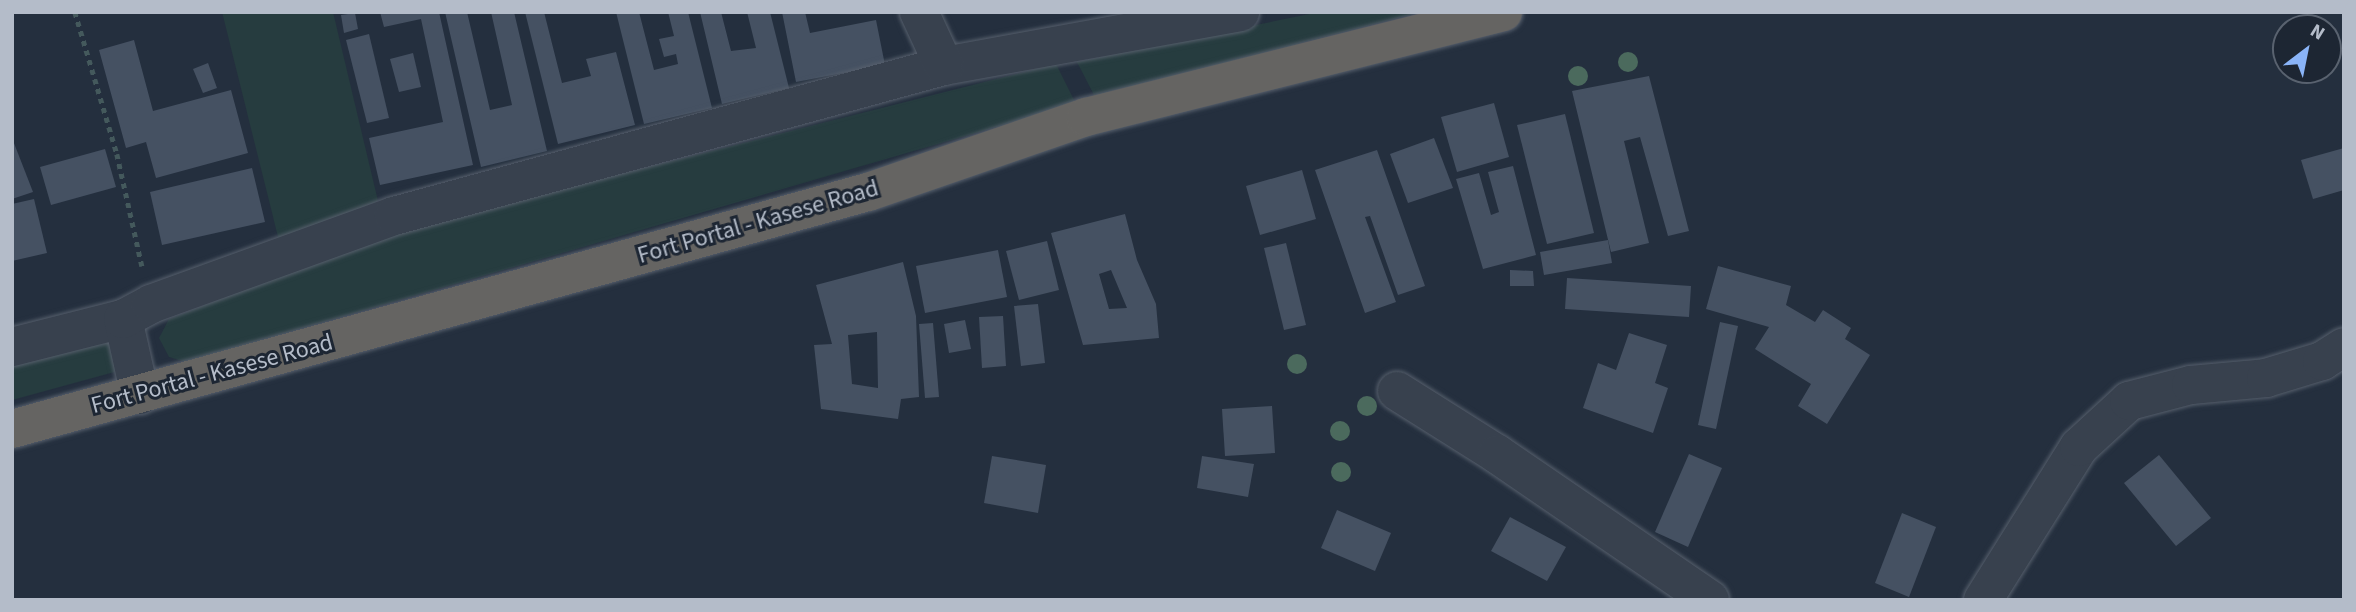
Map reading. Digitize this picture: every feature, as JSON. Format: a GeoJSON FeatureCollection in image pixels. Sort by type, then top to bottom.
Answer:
{"type":"FeatureCollection","features":[{"type":"Feature","properties":{"kind":"highway","name":"Fort Portal - Kasese Road"},"geometry":{"type":"LineString","coordinates":[[12,429],[869,192],[1086,117],[1503,12]]}},
{"type":"Feature","properties":{"kind":"street"},"geometry":{"type":"LineString","coordinates":[[919,12],[944,66]]}},
{"type":"Feature","properties":{"kind":"street"},"geometry":{"type":"LineString","coordinates":[[12,347],[137,312],[394,216],[944,66],[1240,12]]}},
{"type":"Feature","properties":{"kind":"street"},"geometry":{"type":"LineString","coordinates":[[137,312],[141,395]]}},
{"type":"Feature","properties":{"kind":"street"},"geometry":{"type":"LineString","coordinates":[[1983,600],[2079,447],[2129,401],[2191,385],[2266,378],[2322,361],[2344,347]]}},
{"type":"Feature","properties":{"kind":"street"},"geometry":{"type":"LineString","coordinates":[[1397,391],[1497,454],[1710,600]]}},
{"type":"Feature","properties":{"kind":"path"},"geometry":{"type":"LineString","coordinates":[[75,12],[117,154],[137,312]]}},
{"type":"Feature","properties":{"kind":"green space"},"geometry":{"type":"Polygon","coordinates":[[[222,12],[333,12],[378,201],[280,245],[222,12]]]}},
{"type":"Feature","properties":{"kind":"green space"},"geometry":{"type":"Polygon","coordinates":[[[1319,12],[1421,12],[1095,97],[1077,62],[1319,12]]]}},
{"type":"Feature","properties":{"kind":"green space"},"geometry":{"type":"Polygon","coordinates":[[[1056,64],[1076,104],[186,362],[169,357],[159,338],[169,319],[398,230],[1056,64]]]}},
{"type":"Feature","properties":{"kind":"green space"},"geometry":{"type":"Polygon","coordinates":[[[100,341],[117,344],[118,371],[12,400],[12,364],[100,341]]]}},
{"type":"Feature","properties":{"kind":"building"},"geometry":{"type":"Polygon","coordinates":[[[380,12],[439,12],[473,165],[380,185],[369,138],[443,122],[421,19],[384,27],[380,12]]]}},
{"type":"Feature","properties":{"kind":"building"},"geometry":{"type":"Polygon","coordinates":[[[445,12],[467,12],[490,110],[512,105],[491,12],[514,12],[547,151],[481,167],[445,12]]]}},
{"type":"Feature","properties":{"kind":"building"},"geometry":{"type":"Polygon","coordinates":[[[525,12],[544,12],[562,83],[591,76],[586,59],[616,52],[635,125],[558,144],[525,12]]]}},
{"type":"Feature","properties":{"kind":"building"},"geometry":{"type":"Polygon","coordinates":[[[616,12],[639,12],[654,70],[678,64],[676,54],[664,57],[659,39],[674,36],[668,12],[688,12],[712,108],[644,124],[616,12]]]}},
{"type":"Feature","properties":{"kind":"building"},"geometry":{"type":"Polygon","coordinates":[[[700,12],[721,12],[731,51],[756,48],[747,12],[770,12],[789,88],[722,104],[700,12]]]}},
{"type":"Feature","properties":{"kind":"building"},"geometry":{"type":"Polygon","coordinates":[[[782,12],[805,12],[810,33],[876,20],[885,65],[796,82],[782,12]]]}},
{"type":"Feature","properties":{"kind":"building"},"geometry":{"type":"Polygon","coordinates":[[[355,13],[358,29],[344,33],[341,15],[355,13]]]}},
{"type":"Feature","properties":{"kind":"building"},"geometry":{"type":"Polygon","coordinates":[[[369,34],[389,118],[367,123],[346,40],[369,34]]]}},
{"type":"Feature","properties":{"kind":"building"},"geometry":{"type":"Polygon","coordinates":[[[134,40],[153,111],[231,90],[248,153],[156,178],[146,142],[126,148],[99,50],[134,40]]]}},
{"type":"Feature","properties":{"kind":"building"},"geometry":{"type":"Polygon","coordinates":[[[413,53],[421,87],[399,92],[390,59],[413,53]]]}},
{"type":"Feature","properties":{"kind":"building"},"geometry":{"type":"Polygon","coordinates":[[[208,63],[217,88],[203,93],[193,69],[208,63]]]}},
{"type":"Feature","properties":{"kind":"building"},"geometry":{"type":"Polygon","coordinates":[[[1649,76],[1689,231],[1668,236],[1640,137],[1624,141],[1649,243],[1611,252],[1572,91],[1649,76]]]}},
{"type":"Feature","properties":{"kind":"building"},"geometry":{"type":"Polygon","coordinates":[[[1494,103],[1509,157],[1457,172],[1441,117],[1494,103]]]}},
{"type":"Feature","properties":{"kind":"building"},"geometry":{"type":"Polygon","coordinates":[[[1565,114],[1594,233],[1547,244],[1517,125],[1565,114]]]}},
{"type":"Feature","properties":{"kind":"building"},"geometry":{"type":"Polygon","coordinates":[[[12,138],[33,192],[12,199],[12,138]]]}},
{"type":"Feature","properties":{"kind":"building"},"geometry":{"type":"Polygon","coordinates":[[[1434,138],[1453,188],[1408,203],[1390,154],[1434,138]]]}},
{"type":"Feature","properties":{"kind":"building"},"geometry":{"type":"Polygon","coordinates":[[[2344,148],[2344,190],[2313,199],[2301,160],[2344,148]]]}},
{"type":"Feature","properties":{"kind":"building"},"geometry":{"type":"Polygon","coordinates":[[[105,149],[116,187],[51,205],[40,167],[105,149]]]}},
{"type":"Feature","properties":{"kind":"building"},"geometry":{"type":"Polygon","coordinates":[[[1377,150],[1425,286],[1398,295],[1370,216],[1365,217],[1396,302],[1365,313],[1315,170],[1377,150]]]}},
{"type":"Feature","properties":{"kind":"building"},"geometry":{"type":"Polygon","coordinates":[[[1513,166],[1536,255],[1483,269],[1456,179],[1479,173],[1491,215],[1499,212],[1488,172],[1513,166]]]}},
{"type":"Feature","properties":{"kind":"building"},"geometry":{"type":"Polygon","coordinates":[[[252,168],[265,222],[162,245],[150,192],[252,168]]]}},
{"type":"Feature","properties":{"kind":"building"},"geometry":{"type":"Polygon","coordinates":[[[1302,170],[1316,219],[1260,235],[1246,186],[1302,170]]]}},
{"type":"Feature","properties":{"kind":"building"},"geometry":{"type":"Polygon","coordinates":[[[34,199],[47,253],[12,261],[12,204],[34,199]]]}},
{"type":"Feature","properties":{"kind":"building"},"geometry":{"type":"Polygon","coordinates":[[[1125,214],[1137,260],[1156,304],[1159,338],[1083,345],[1051,233],[1125,214]],[[1111,270],[1099,274],[1109,309],[1127,308],[1111,270]]]}},
{"type":"Feature","properties":{"kind":"building"},"geometry":{"type":"Polygon","coordinates":[[[1608,240],[1612,263],[1544,275],[1540,252],[1608,240]]]}},
{"type":"Feature","properties":{"kind":"building"},"geometry":{"type":"Polygon","coordinates":[[[1047,241],[1059,290],[1019,300],[1006,251],[1047,241]]]}},
{"type":"Feature","properties":{"kind":"building"},"geometry":{"type":"Polygon","coordinates":[[[1286,243],[1306,325],[1284,330],[1264,248],[1286,243]]]}},
{"type":"Feature","properties":{"kind":"building"},"geometry":{"type":"Polygon","coordinates":[[[998,250],[1007,297],[925,313],[916,266],[998,250]]]}},
{"type":"Feature","properties":{"kind":"building"},"geometry":{"type":"Polygon","coordinates":[[[903,262],[916,316],[919,397],[901,399],[898,419],[821,409],[814,345],[832,344],[816,285],[903,262]],[[877,332],[848,335],[852,384],[878,388],[877,332]]]}},
{"type":"Feature","properties":{"kind":"building"},"geometry":{"type":"Polygon","coordinates":[[[1718,266],[1791,286],[1786,305],[1815,322],[1823,310],[1851,328],[1845,339],[1870,355],[1827,424],[1798,406],[1811,384],[1755,349],[1769,327],[1706,309],[1718,266]]]}},
{"type":"Feature","properties":{"kind":"building"},"geometry":{"type":"Polygon","coordinates":[[[1510,270],[1533,271],[1534,286],[1510,286],[1510,270]]]}},
{"type":"Feature","properties":{"kind":"building"},"geometry":{"type":"Polygon","coordinates":[[[1567,278],[1691,286],[1689,317],[1565,309],[1567,278]]]}},
{"type":"Feature","properties":{"kind":"building"},"geometry":{"type":"Polygon","coordinates":[[[1038,304],[1045,363],[1021,366],[1014,306],[1038,304]]]}},
{"type":"Feature","properties":{"kind":"building"},"geometry":{"type":"Polygon","coordinates":[[[1003,316],[1006,366],[982,368],[979,317],[1003,316]]]}},
{"type":"Feature","properties":{"kind":"building"},"geometry":{"type":"Polygon","coordinates":[[[965,320],[971,349],[949,353],[944,324],[965,320]]]}},
{"type":"Feature","properties":{"kind":"building"},"geometry":{"type":"Polygon","coordinates":[[[1720,322],[1738,326],[1716,429],[1698,425],[1720,322]]]}},
{"type":"Feature","properties":{"kind":"building"},"geometry":{"type":"Polygon","coordinates":[[[933,323],[939,397],[925,398],[919,324],[933,323]]]}},
{"type":"Feature","properties":{"kind":"building"},"geometry":{"type":"Polygon","coordinates":[[[1629,333],[1667,345],[1655,383],[1668,388],[1653,433],[1583,408],[1598,363],[1616,370],[1629,333]]]}},
{"type":"Feature","properties":{"kind":"building"},"geometry":{"type":"Polygon","coordinates":[[[1272,406],[1275,453],[1225,456],[1222,409],[1272,406]]]}},
{"type":"Feature","properties":{"kind":"building"},"geometry":{"type":"Polygon","coordinates":[[[1689,454],[1722,468],[1688,547],[1655,532],[1689,454]]]}},
{"type":"Feature","properties":{"kind":"building"},"geometry":{"type":"Polygon","coordinates":[[[2159,455],[2211,518],[2176,546],[2124,483],[2159,455]]]}},
{"type":"Feature","properties":{"kind":"building"},"geometry":{"type":"Polygon","coordinates":[[[992,456],[1046,465],[1038,513],[984,503],[992,456]]]}},
{"type":"Feature","properties":{"kind":"building"},"geometry":{"type":"Polygon","coordinates":[[[1202,456],[1254,464],[1248,497],[1197,488],[1202,456]]]}},
{"type":"Feature","properties":{"kind":"building"},"geometry":{"type":"Polygon","coordinates":[[[1337,510],[1391,533],[1375,571],[1321,548],[1337,510]]]}},
{"type":"Feature","properties":{"kind":"building"},"geometry":{"type":"Polygon","coordinates":[[[1902,513],[1936,527],[1909,597],[1875,583],[1902,513]]]}},
{"type":"Feature","properties":{"kind":"building"},"geometry":{"type":"Polygon","coordinates":[[[1510,517],[1566,547],[1547,581],[1491,551],[1510,517]]]}}]}
